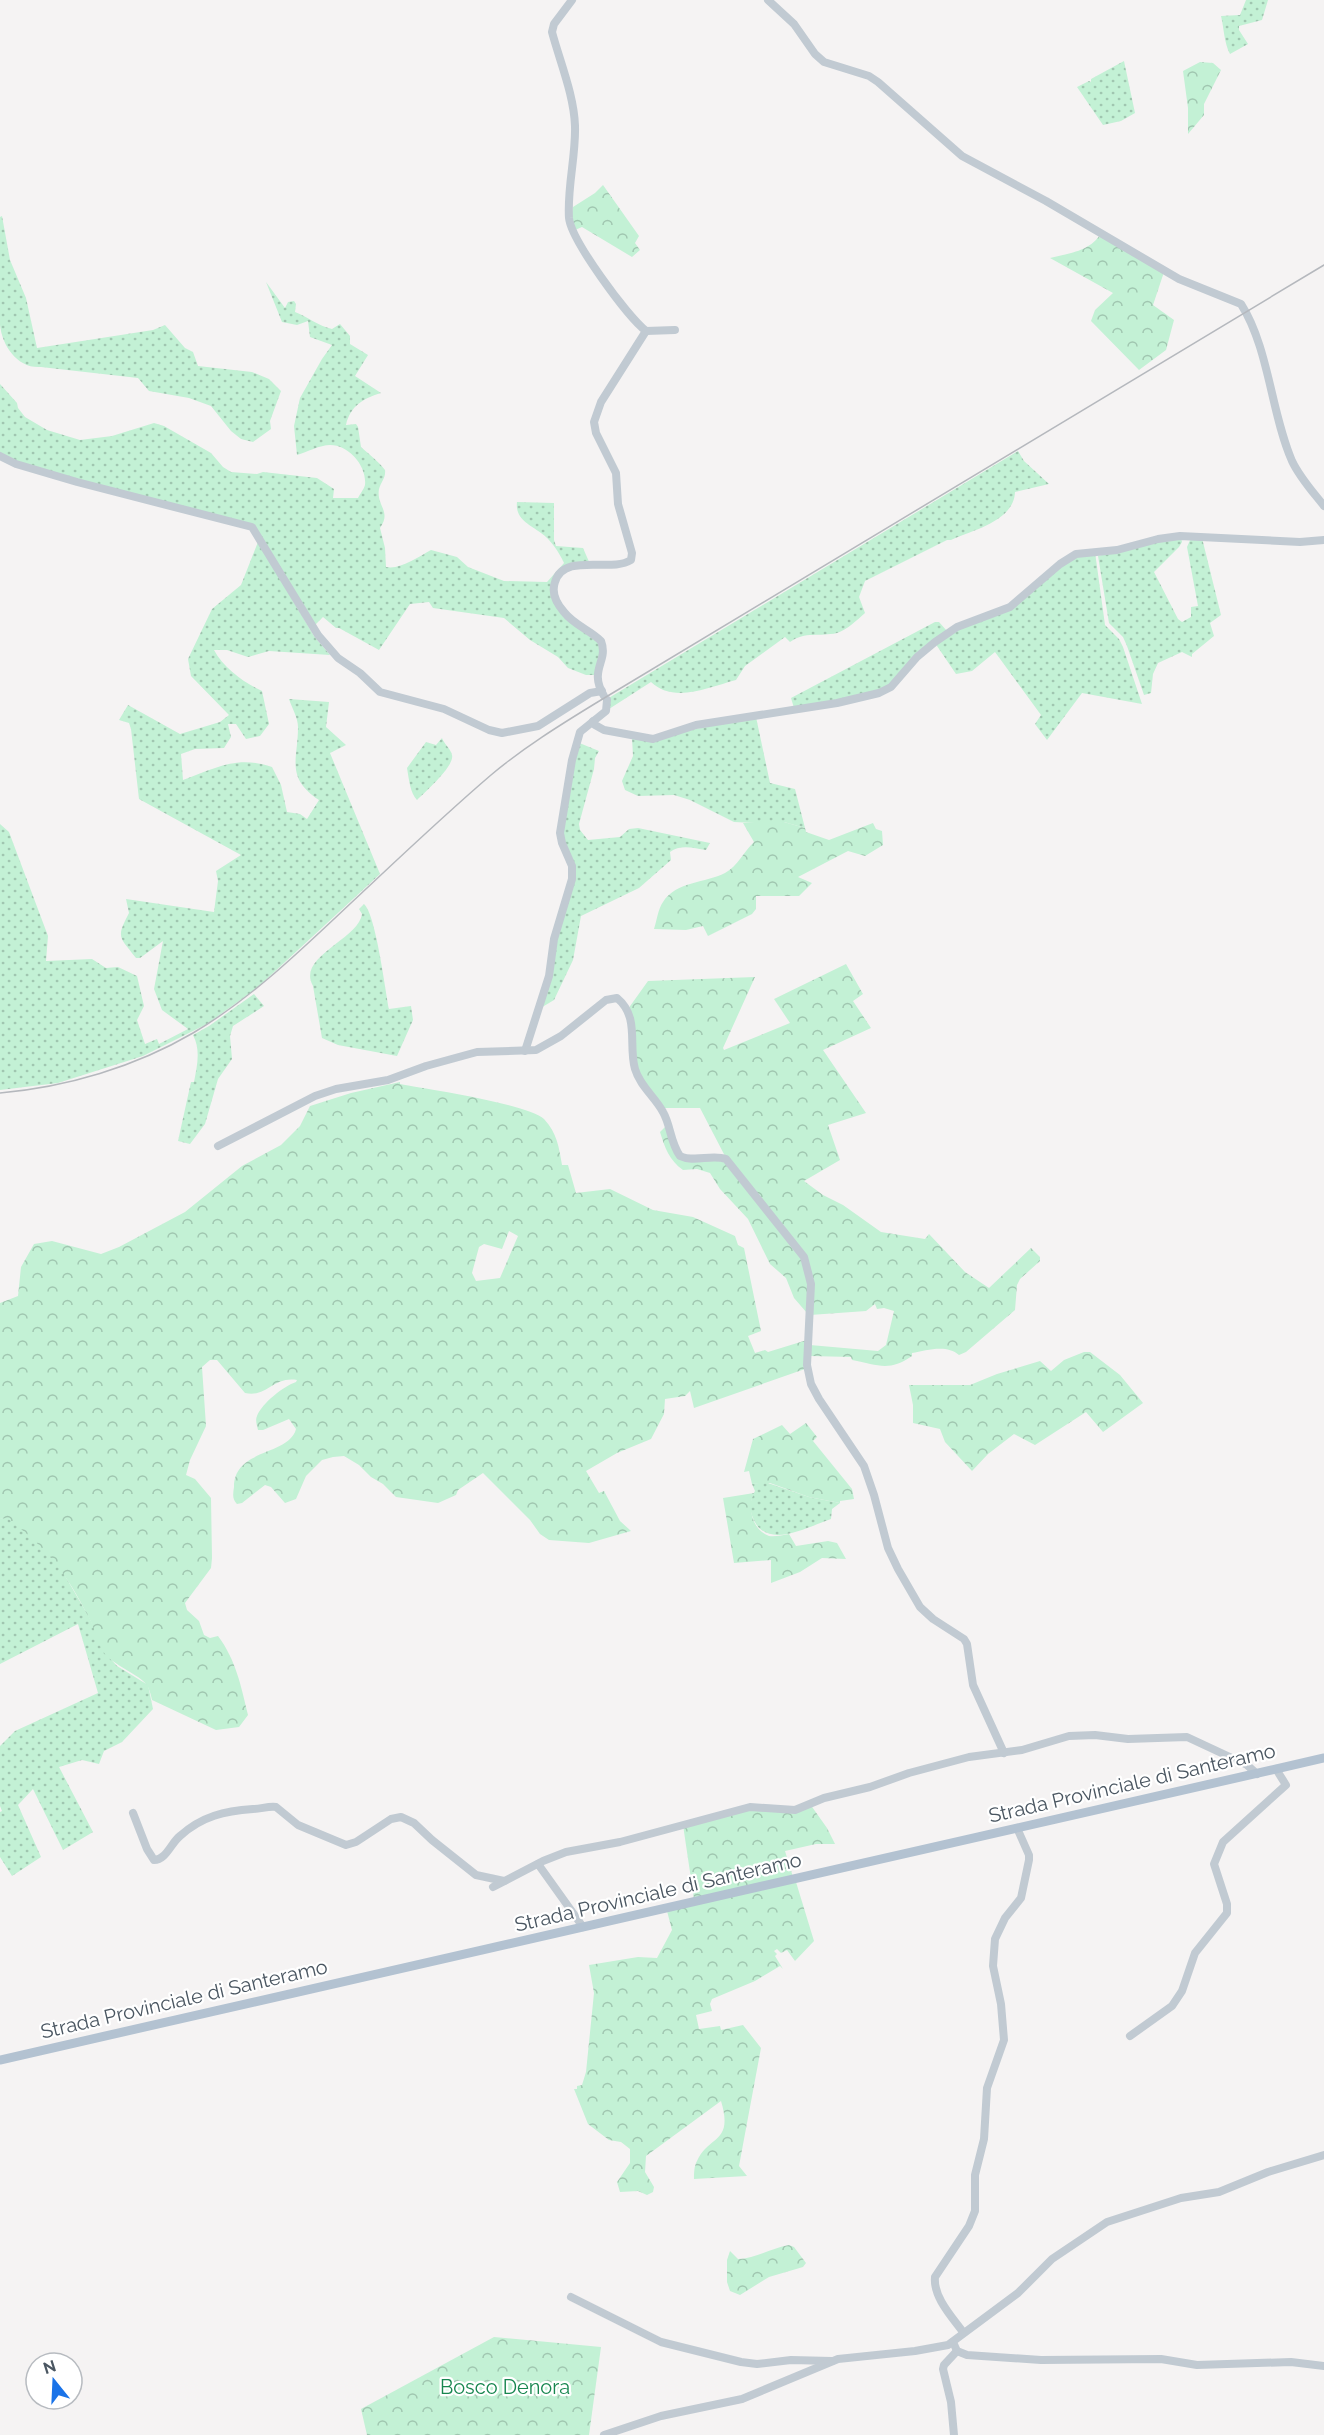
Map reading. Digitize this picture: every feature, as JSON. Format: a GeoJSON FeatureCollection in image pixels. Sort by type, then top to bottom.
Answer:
{"type":"FeatureCollection","features":[{"type":"Feature","properties":{"kind":"main road","name":"Strada Provinciale di Santeramo"},"geometry":{"type":"LineString","coordinates":[[0,2060],[1324,1758]]}},
{"type":"Feature","properties":{"kind":"street"},"geometry":{"type":"LineString","coordinates":[[572,0],[554,24],[552,32],[575,124],[570,178],[570,224],[589,258],[622,304],[646,331]]}},
{"type":"Feature","properties":{"kind":"street"},"geometry":{"type":"LineString","coordinates":[[768,0],[794,24],[815,54],[824,62],[869,76],[878,82],[962,156],[1046,201],[1179,279],[1235,300],[1243,306],[1260,350],[1292,461],[1324,506]]}},
{"type":"Feature","properties":{"kind":"street"},"geometry":{"type":"LineString","coordinates":[[646,331],[675,330]]}},
{"type":"Feature","properties":{"kind":"street"},"geometry":{"type":"LineString","coordinates":[[525,1052],[549,976],[554,939],[572,879],[572,866],[560,833],[572,760],[580,732],[608,708],[597,679],[603,651],[601,641],[566,615],[558,603],[554,586],[557,576],[564,569],[576,566],[623,564],[631,560],[632,553],[618,504],[616,473],[596,433],[594,422],[601,402],[646,331]]}},
{"type":"Feature","properties":{"kind":"street"},"geometry":{"type":"LineString","coordinates":[[0,456],[16,464],[77,482],[252,527],[318,635],[338,658],[386,695],[444,709],[502,734],[538,726],[590,693],[604,696]]}},
{"type":"Feature","properties":{"kind":"street"},"geometry":{"type":"LineString","coordinates":[[593,721],[595,725],[604,730],[653,739],[696,725],[837,703],[879,693],[891,687],[917,657],[935,642],[957,627],[1010,607],[1064,560],[1076,554],[1117,550],[1153,540],[1180,536],[1300,542],[1324,540]]}},
{"type":"Feature","properties":{"kind":"street"},"geometry":{"type":"LineString","coordinates":[[218,1146],[315,1096],[336,1089],[387,1080],[477,1052],[536,1050],[561,1036],[606,1000],[617,998],[623,1003],[631,1021],[633,1060],[637,1075],[662,1109],[671,1139],[680,1156],[689,1159],[713,1157],[726,1160],[800,1252],[807,1265],[811,1284],[807,1365],[814,1391],[864,1466],[888,1548],[916,1601],[933,1619],[964,1639],[967,1644],[973,1685],[1004,1753]]}},
{"type":"Feature","properties":{"kind":"street"},"geometry":{"type":"LineString","coordinates":[[493,1887],[566,1852],[620,1842],[750,1808],[795,1810],[824,1798],[878,1785],[909,1773],[969,1756],[1004,1753],[1080,1735],[1128,1739],[1187,1737],[1247,1765],[1257,1774]]}},
{"type":"Feature","properties":{"kind":"street"},"geometry":{"type":"LineString","coordinates":[[1130,2036],[1172,2006],[1182,1991],[1195,1953],[1227,1913],[1227,1904],[1214,1869],[1214,1859],[1227,1838],[1286,1785],[1276,1769]]}},
{"type":"Feature","properties":{"kind":"street"},"geometry":{"type":"LineString","coordinates":[[133,1813],[150,1856],[154,1860],[165,1856],[174,1842],[192,1827],[230,1810],[276,1807],[298,1825],[346,1845],[356,1842],[391,1819],[401,1817],[414,1823],[476,1875],[504,1881]]}},
{"type":"Feature","properties":{"kind":"street"},"geometry":{"type":"LineString","coordinates":[[963,2332],[939,2295],[934,2283],[935,2277],[969,2226],[975,2211],[975,2175],[984,2139],[987,2088],[1004,2040],[1001,2004],[993,1966],[995,1939],[1005,1918],[1021,1898],[1029,1860],[1017,1828]]}},
{"type":"Feature","properties":{"kind":"street"},"geometry":{"type":"LineString","coordinates":[[538,1864],[583,1928]]}},
{"type":"Feature","properties":{"kind":"street"},"geometry":{"type":"LineString","coordinates":[[571,2297],[661,2342],[741,2362],[757,2364],[791,2360],[834,2361],[915,2351],[953,2342],[963,2332],[1018,2293],[1037,2271],[1052,2259],[1114,2218],[1181,2198],[1219,2192],[1268,2172],[1324,2155]]}},
{"type":"Feature","properties":{"kind":"street"},"geometry":{"type":"LineString","coordinates":[[953,2342],[957,2351],[968,2355],[1041,2360],[1150,2359],[1197,2365],[1292,2362],[1324,2366]]}},
{"type":"Feature","properties":{"kind":"street"},"geometry":{"type":"LineString","coordinates":[[954,2435],[951,2402],[943,2369],[957,2351]]}},
{"type":"Feature","properties":{"kind":"street"},"geometry":{"type":"LineString","coordinates":[[604,2435],[661,2416],[742,2399],[834,2361]]}},
{"type":"Feature","properties":{"kind":"green space"},"geometry":{"type":"Polygon","coordinates":[[[1246,0],[1268,0],[1262,20],[1239,26],[1248,44],[1230,54],[1221,16],[1240,15],[1246,0]]]}},
{"type":"Feature","properties":{"kind":"green space"},"geometry":{"type":"Polygon","coordinates":[[[1124,61],[1135,113],[1121,121],[1103,125],[1077,87],[1091,82],[1091,79],[1124,61]]]}},
{"type":"Feature","properties":{"kind":"green space"},"geometry":{"type":"Polygon","coordinates":[[[1200,62],[1213,63],[1221,70],[1204,104],[1204,115],[1188,134],[1188,108],[1183,71],[1200,62]]]}},
{"type":"Feature","properties":{"kind":"green space"},"geometry":{"type":"Polygon","coordinates":[[[603,185],[639,236],[635,243],[640,250],[632,257],[582,227],[575,230],[571,216],[573,207],[603,185]]]}},
{"type":"Feature","properties":{"kind":"green space"},"geometry":{"type":"Polygon","coordinates":[[[2,216],[10,260],[26,298],[37,348],[153,330],[165,325],[185,348],[193,352],[198,366],[252,372],[269,379],[281,391],[270,421],[271,429],[253,442],[241,439],[231,431],[211,406],[189,398],[149,391],[138,378],[33,367],[18,360],[4,341],[0,325],[0,217],[2,216]]]}},
{"type":"Feature","properties":{"kind":"green space"},"geometry":{"type":"Polygon","coordinates":[[[1100,235],[1164,272],[1153,305],[1174,320],[1166,350],[1139,370],[1091,321],[1095,310],[1113,293],[1050,258],[1084,248],[1100,235]]]}},
{"type":"Feature","properties":{"kind":"green space"},"geometry":{"type":"Polygon","coordinates":[[[266,282],[285,308],[288,302],[294,301],[295,312],[318,324],[332,329],[340,324],[350,336],[350,344],[368,355],[355,376],[381,393],[369,397],[354,408],[346,425],[356,424],[361,447],[385,470],[379,495],[384,513],[380,528],[385,548],[386,567],[403,565],[431,550],[457,557],[468,567],[504,581],[547,582],[564,563],[548,539],[521,517],[518,513],[517,502],[554,503],[556,546],[583,548],[590,564],[563,567],[552,585],[564,616],[599,641],[601,650],[595,675],[586,675],[568,668],[558,657],[530,640],[504,618],[433,608],[429,602],[410,604],[379,650],[336,628],[323,617],[313,627],[257,530],[55,475],[0,455],[0,384],[17,403],[25,417],[47,430],[80,440],[112,436],[154,423],[164,426],[211,453],[223,467],[231,472],[257,474],[263,472],[317,478],[334,489],[333,498],[358,498],[364,487],[365,478],[360,464],[350,453],[330,445],[297,455],[294,426],[300,398],[332,345],[310,337],[308,321],[297,325],[282,322],[266,282]]]}},
{"type":"Feature","properties":{"kind":"green space"},"geometry":{"type":"Polygon","coordinates":[[[1018,451],[1024,461],[1049,484],[1015,492],[1008,510],[991,523],[947,540],[865,581],[859,597],[865,613],[844,630],[831,634],[801,637],[790,642],[785,637],[745,666],[736,680],[703,690],[681,693],[660,689],[651,682],[609,709],[607,699],[1018,451]]]}},
{"type":"Feature","properties":{"kind":"green space"},"geometry":{"type":"Polygon","coordinates":[[[1181,538],[1182,542],[1179,547],[1154,572],[1178,619],[1182,622],[1191,617],[1191,607],[1198,606],[1187,547],[1191,538],[1202,538],[1221,615],[1210,623],[1214,636],[1192,654],[1192,657],[1182,652],[1158,663],[1153,674],[1151,693],[1144,695],[1123,637],[1109,623],[1098,556],[1157,541],[1181,538]]]}},
{"type":"Feature","properties":{"kind":"green space"},"geometry":{"type":"Polygon","coordinates":[[[258,542],[314,636],[330,655],[269,651],[248,657],[227,650],[214,650],[235,674],[262,691],[269,724],[260,736],[246,739],[236,724],[228,724],[231,737],[224,748],[195,749],[181,754],[183,780],[227,764],[248,762],[272,767],[281,785],[287,812],[300,814],[307,819],[319,800],[308,792],[297,775],[298,724],[289,699],[329,702],[326,727],[346,745],[330,753],[380,874],[257,988],[207,1024],[143,1056],[58,1083],[0,1090],[0,824],[9,832],[48,936],[46,961],[92,959],[106,968],[118,967],[137,976],[144,1006],[137,1020],[145,1044],[157,1039],[159,1044],[188,1029],[162,1010],[154,989],[163,941],[140,958],[136,958],[121,937],[122,927],[129,913],[126,899],[214,912],[218,881],[216,871],[241,855],[139,799],[131,729],[129,723],[119,720],[128,705],[180,734],[220,722],[229,715],[191,676],[188,659],[212,609],[241,585],[258,542]]]}},
{"type":"Feature","properties":{"kind":"green space"},"geometry":{"type":"Polygon","coordinates":[[[1095,552],[1105,625],[1119,639],[1123,647],[1142,704],[1082,693],[1047,740],[1035,724],[1041,715],[995,652],[972,671],[956,674],[935,643],[964,626],[1006,611],[1071,557],[1095,552]]]}},
{"type":"Feature","properties":{"kind":"green space"},"geometry":{"type":"Polygon","coordinates":[[[935,622],[939,622],[947,631],[886,689],[794,708],[791,698],[935,622]]]}},
{"type":"Feature","properties":{"kind":"green space"},"geometry":{"type":"Polygon","coordinates":[[[756,717],[770,783],[795,789],[805,828],[784,822],[775,824],[734,822],[690,800],[674,795],[638,796],[625,790],[622,781],[633,756],[632,738],[681,732],[756,717]]]}},
{"type":"Feature","properties":{"kind":"green space"},"geometry":{"type":"Polygon","coordinates":[[[442,738],[452,755],[452,760],[432,786],[417,800],[411,790],[407,768],[426,742],[436,745],[442,738]]]}},
{"type":"Feature","properties":{"kind":"green space"},"geometry":{"type":"Polygon","coordinates":[[[577,742],[599,751],[595,758],[579,824],[580,830],[588,840],[620,837],[629,829],[638,828],[710,843],[706,850],[687,847],[670,852],[671,860],[639,888],[581,916],[573,960],[554,1000],[539,1009],[557,930],[574,873],[561,835],[577,742]]]}},
{"type":"Feature","properties":{"kind":"green space"},"geometry":{"type":"Polygon","coordinates":[[[784,822],[805,828],[806,832],[829,840],[873,823],[876,829],[882,831],[883,845],[865,856],[848,851],[798,877],[812,883],[799,896],[756,896],[756,909],[752,914],[708,936],[703,926],[686,930],[654,929],[660,908],[669,895],[683,886],[730,870],[754,842],[743,823],[784,822]]]}},
{"type":"Feature","properties":{"kind":"green space"},"geometry":{"type":"Polygon","coordinates":[[[364,904],[376,937],[389,1009],[411,1006],[413,1020],[397,1056],[338,1045],[322,1038],[310,976],[313,966],[320,957],[351,932],[358,923],[362,914],[359,909],[364,904]]]}},
{"type":"Feature","properties":{"kind":"green space"},"geometry":{"type":"Polygon","coordinates":[[[846,964],[863,994],[853,1001],[871,1028],[823,1050],[866,1113],[828,1125],[840,1160],[804,1181],[881,1232],[925,1239],[929,1234],[965,1272],[989,1288],[1031,1248],[1040,1257],[1040,1261],[1020,1279],[1017,1285],[1015,1310],[966,1352],[959,1355],[949,1350],[930,1349],[912,1353],[912,1356],[904,1361],[890,1366],[852,1360],[851,1357],[810,1356],[810,1345],[878,1351],[886,1345],[894,1311],[884,1308],[877,1309],[875,1304],[866,1311],[810,1315],[806,1258],[726,1158],[700,1108],[663,1108],[637,1070],[628,1009],[648,981],[755,977],[724,1050],[790,1023],[774,999],[846,964]]]}},
{"type":"Feature","properties":{"kind":"green space"},"geometry":{"type":"Polygon","coordinates":[[[254,994],[264,1006],[233,1026],[230,1036],[232,1059],[218,1079],[205,1124],[190,1144],[178,1141],[197,1064],[198,1052],[193,1035],[254,994]]]}},
{"type":"Feature","properties":{"kind":"green space"},"geometry":{"type":"Polygon","coordinates":[[[400,1082],[400,1084],[453,1093],[535,1113],[544,1119],[555,1135],[562,1165],[568,1165],[576,1193],[610,1189],[653,1210],[693,1217],[735,1236],[738,1245],[744,1248],[761,1331],[748,1336],[755,1353],[765,1350],[768,1352],[807,1340],[805,1369],[694,1408],[690,1391],[685,1396],[665,1399],[664,1414],[651,1439],[617,1453],[586,1471],[599,1493],[604,1491],[620,1521],[631,1531],[589,1543],[549,1540],[540,1534],[530,1520],[483,1473],[458,1490],[456,1495],[438,1503],[396,1497],[359,1465],[344,1456],[322,1460],[306,1476],[296,1499],[285,1503],[271,1487],[265,1485],[242,1503],[237,1504],[233,1494],[236,1474],[243,1465],[283,1444],[291,1438],[296,1429],[289,1419],[258,1430],[256,1419],[268,1401],[297,1380],[282,1381],[259,1393],[245,1393],[217,1360],[210,1360],[202,1367],[206,1426],[190,1460],[186,1475],[195,1479],[211,1498],[211,1568],[185,1603],[187,1610],[199,1621],[204,1635],[210,1638],[218,1636],[224,1645],[237,1674],[248,1715],[239,1727],[216,1730],[152,1700],[145,1683],[110,1659],[100,1645],[80,1600],[63,1573],[34,1540],[7,1518],[0,1519],[0,1303],[18,1296],[21,1267],[34,1244],[52,1241],[101,1254],[119,1247],[185,1212],[242,1166],[281,1145],[300,1126],[310,1106],[351,1093],[400,1082]],[[509,1231],[502,1249],[484,1244],[479,1247],[472,1273],[476,1281],[500,1278],[518,1236],[509,1231]]]}},
{"type":"Feature","properties":{"kind":"green space"},"geometry":{"type":"Polygon","coordinates":[[[666,1126],[679,1157],[725,1161],[798,1250],[809,1278],[807,1313],[794,1298],[786,1278],[770,1264],[748,1219],[720,1189],[710,1173],[697,1169],[683,1170],[671,1158],[660,1132],[666,1126]]]}},
{"type":"Feature","properties":{"kind":"green space"},"geometry":{"type":"Polygon","coordinates":[[[1090,1352],[1120,1375],[1143,1403],[1103,1432],[1086,1412],[1035,1445],[1014,1434],[988,1454],[972,1471],[945,1442],[940,1429],[913,1423],[913,1405],[909,1385],[970,1385],[1040,1361],[1051,1371],[1064,1360],[1090,1352]]]}},
{"type":"Feature","properties":{"kind":"green space"},"geometry":{"type":"Polygon","coordinates":[[[806,1423],[817,1437],[813,1441],[852,1489],[854,1499],[840,1501],[840,1503],[809,1497],[770,1483],[752,1484],[749,1471],[744,1472],[753,1439],[782,1425],[790,1434],[806,1423]]]}},
{"type":"Feature","properties":{"kind":"green space"},"geometry":{"type":"Polygon","coordinates":[[[765,1482],[809,1497],[840,1503],[832,1509],[831,1519],[788,1534],[767,1533],[759,1528],[753,1518],[751,1508],[755,1491],[752,1484],[765,1482]]]}},
{"type":"Feature","properties":{"kind":"green space"},"geometry":{"type":"Polygon","coordinates":[[[754,1493],[751,1505],[752,1518],[763,1533],[769,1536],[789,1534],[796,1546],[828,1541],[837,1543],[846,1559],[822,1558],[800,1572],[771,1583],[771,1560],[734,1563],[723,1498],[754,1493]]]}},
{"type":"Feature","properties":{"kind":"green space"},"geometry":{"type":"Polygon","coordinates":[[[7,1517],[35,1538],[57,1562],[89,1617],[107,1655],[117,1666],[148,1685],[153,1709],[122,1742],[104,1751],[99,1764],[82,1760],[59,1767],[93,1832],[63,1850],[33,1789],[18,1805],[41,1857],[12,1876],[0,1857],[0,1812],[2,1811],[0,1806],[0,1746],[15,1731],[98,1693],[78,1624],[0,1664],[0,1519],[7,1517]]]}},
{"type":"Feature","properties":{"kind":"green space"},"geometry":{"type":"Polygon","coordinates":[[[810,1804],[835,1844],[816,1844],[785,1851],[793,1877],[694,1899],[683,1825],[745,1809],[787,1812],[810,1804]]]}},
{"type":"Feature","properties":{"kind":"green space"},"geometry":{"type":"Polygon","coordinates":[[[796,1882],[814,1941],[795,1961],[787,1950],[781,1953],[777,1949],[774,1951],[777,1954],[775,1956],[783,1969],[780,1966],[755,1981],[712,1999],[710,2004],[712,2011],[696,2015],[699,2029],[720,2026],[721,2030],[743,2025],[761,2048],[739,2166],[747,2176],[694,2179],[695,2165],[702,2153],[722,2132],[724,2115],[721,2101],[646,2156],[645,2172],[654,2187],[653,2192],[647,2195],[638,2191],[620,2192],[617,2182],[630,2163],[630,2149],[621,2142],[609,2140],[588,2124],[574,2089],[582,2085],[586,2072],[594,1993],[589,1965],[638,1957],[657,1958],[672,1930],[667,1911],[796,1882]]]}},
{"type":"Feature","properties":{"kind":"green space"},"geometry":{"type":"Polygon","coordinates":[[[789,2245],[794,2247],[806,2263],[803,2267],[769,2277],[740,2295],[730,2291],[727,2282],[727,2260],[730,2251],[738,2259],[744,2259],[789,2245]]]}},
{"type":"Feature","properties":{"kind":"green space","name":"Bosco Denora"},"geometry":{"type":"Polygon","coordinates":[[[494,2337],[601,2347],[589,2435],[367,2435],[361,2409],[494,2337]]]}},
{"type":"Feature","properties":{"kind":"railway"},"geometry":{"type":"LineString","coordinates":[[0,1093],[50,1086],[100,1074],[148,1056],[193,1033],[256,989],[473,791],[503,765],[542,737],[1324,265]]}}]}
